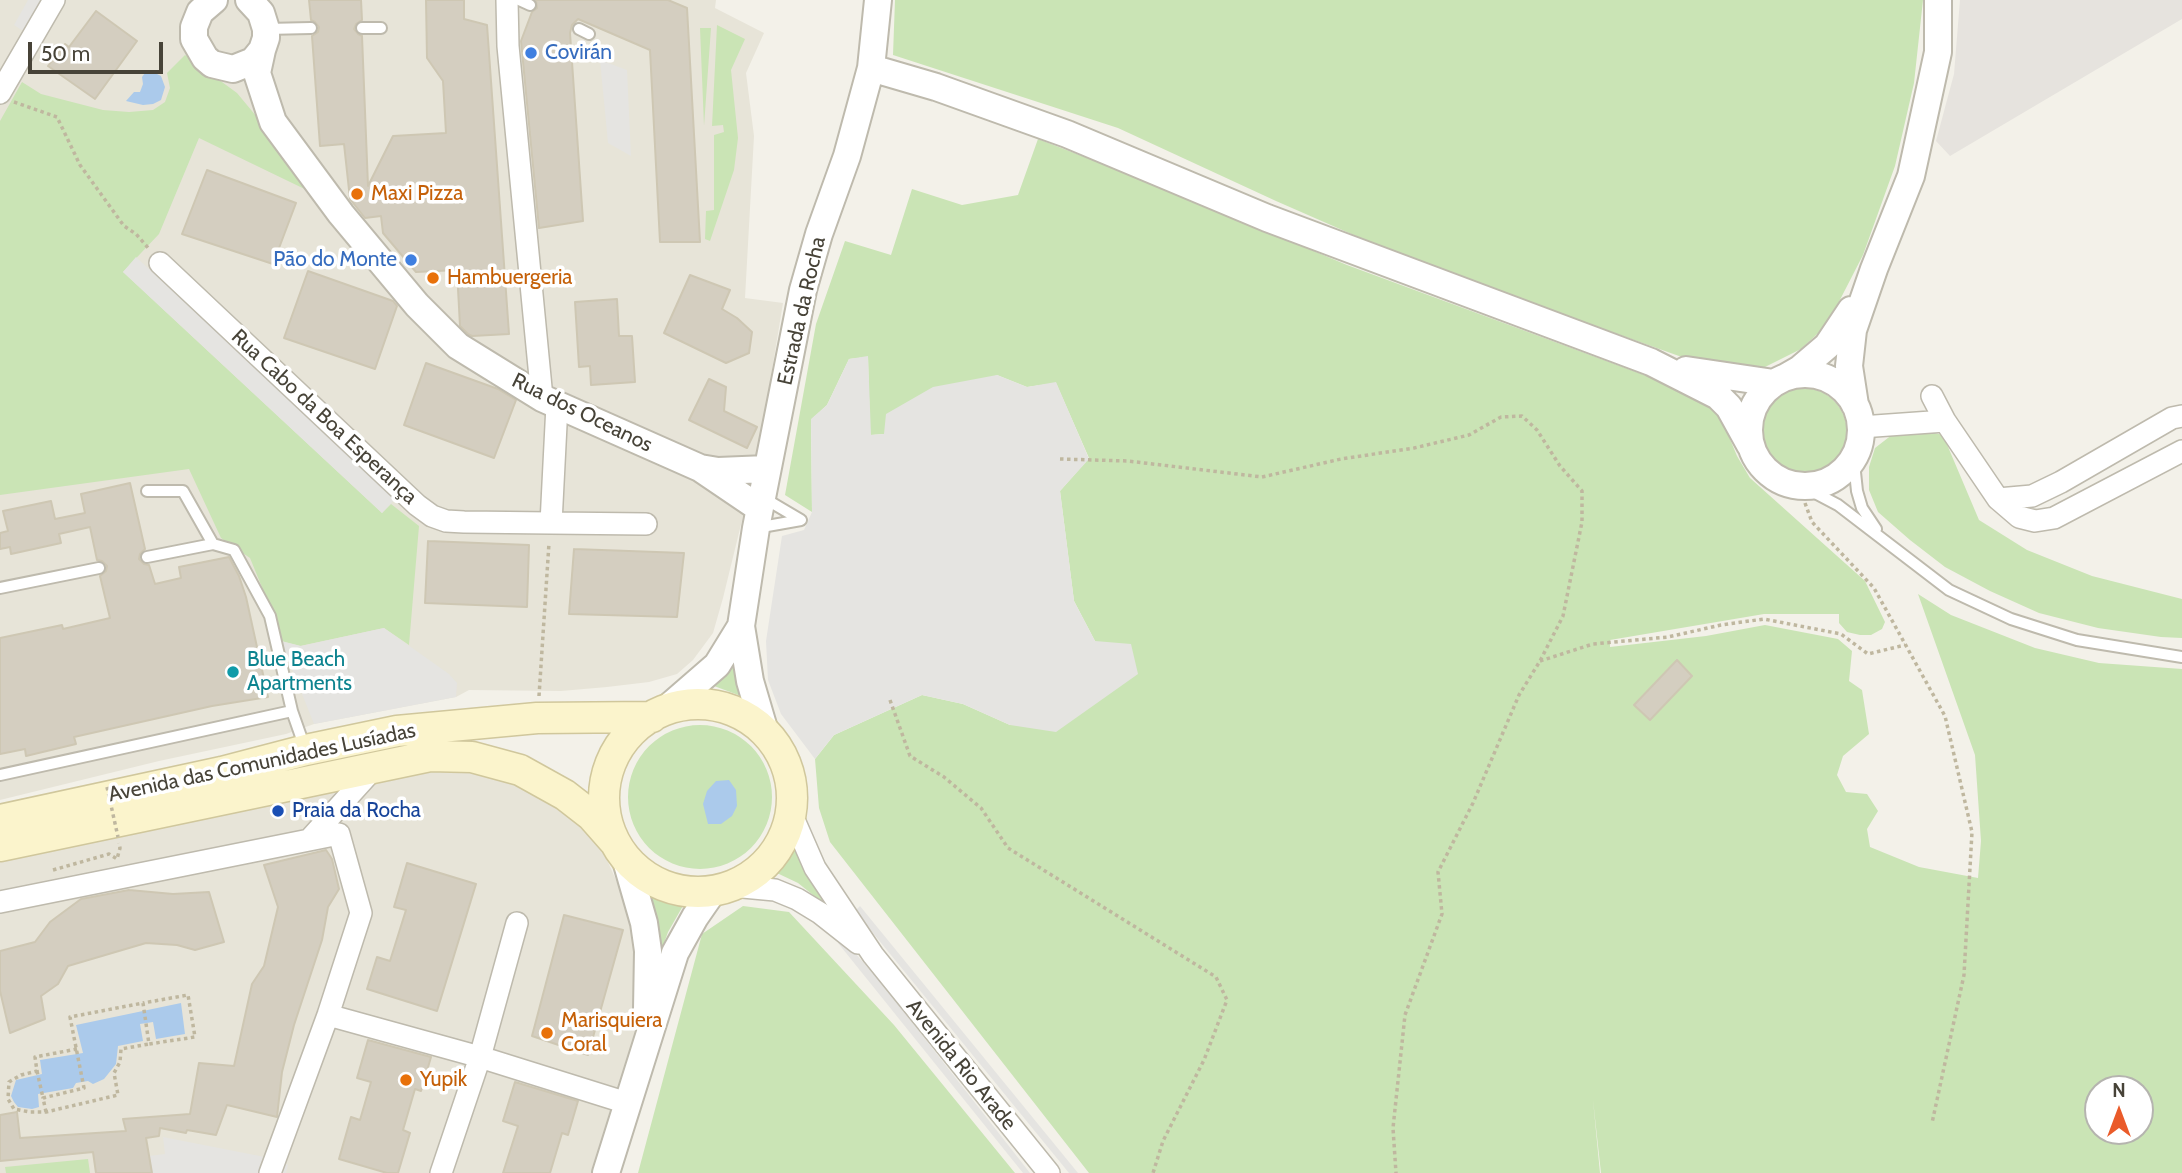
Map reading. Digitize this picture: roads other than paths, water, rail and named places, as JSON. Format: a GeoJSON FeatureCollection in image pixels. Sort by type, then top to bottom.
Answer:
{"type":"FeatureCollection","features":[{"type":"Feature","properties":{"kind":"main road"},"geometry":{"type":"LineString","coordinates":[[683,706],[722,708],[741,715],[765,732],[782,756],[792,793],[786,832],[771,857],[750,877],[723,888],[693,892],[656,882],[639,871],[620,849],[604,807],[608,771],[625,740],[658,714],[683,706]]}},
{"type":"Feature","properties":{"kind":"main road","name":"Avenida das Comunidades Lusíadas"},"geometry":{"type":"LineString","coordinates":[[0,820],[222,772],[361,738],[429,727],[537,718],[658,714]]}},
{"type":"Feature","properties":{"kind":"main road","name":"Avenida das Comunidades Lusíadas"},"geometry":{"type":"LineString","coordinates":[[0,846],[430,756],[472,757],[520,770],[565,795],[592,816],[620,849]]}},
{"type":"Feature","properties":{"kind":"street"},"geometry":{"type":"LineString","coordinates":[[4,96],[54,0]]}},
{"type":"Feature","properties":{"kind":"street"},"geometry":{"type":"LineString","coordinates":[[193,0],[197,48],[212,64],[248,89],[273,122]]}},
{"type":"Feature","properties":{"kind":"street"},"geometry":{"type":"LineString","coordinates":[[194,33],[200,12],[214,0]]}},
{"type":"Feature","properties":{"kind":"street"},"geometry":{"type":"LineString","coordinates":[[212,64],[233,69],[253,61],[264,39],[261,13],[249,0]]}},
{"type":"Feature","properties":{"kind":"street"},"geometry":{"type":"LineString","coordinates":[[507,0],[508,46],[550,402],[551,523]]}},
{"type":"Feature","properties":{"kind":"street","name":"Estrada da Rocha"},"geometry":{"type":"LineString","coordinates":[[765,732],[750,681],[741,626],[759,511],[803,290],[819,234],[847,156],[871,68],[878,0]]}},
{"type":"Feature","properties":{"kind":"street"},"geometry":{"type":"LineString","coordinates":[[871,68],[936,87],[1066,134],[1267,218],[1651,362],[1718,397],[1729,407],[1755,456],[1769,474],[1804,495],[1836,477],[1852,461],[1858,427],[1850,379],[1849,352],[1853,330],[1874,269],[1912,176],[1938,52],[1938,0]]}},
{"type":"Feature","properties":{"kind":"street","name":"Rua dos Oceanos"},"geometry":{"type":"LineString","coordinates":[[264,39],[257,73],[273,122],[341,214],[417,305],[458,346],[550,402],[701,468]]}},
{"type":"Feature","properties":{"kind":"street","name":"Rua Cabo da Boa Esperança"},"geometry":{"type":"LineString","coordinates":[[160,263],[417,505],[432,516],[455,521],[646,524]]}},
{"type":"Feature","properties":{"kind":"street"},"geometry":{"type":"LineString","coordinates":[[1750,445],[1748,433],[1752,410],[1765,390],[1807,364],[1827,346],[1874,269]]}},
{"type":"Feature","properties":{"kind":"street"},"geometry":{"type":"LineString","coordinates":[[1651,362],[1717,376],[1779,380],[1807,374],[1830,380],[1840,386],[1858,427]]}},
{"type":"Feature","properties":{"kind":"street"},"geometry":{"type":"LineString","coordinates":[[1932,397],[1945,421],[1998,499],[2019,517],[2035,521],[2054,518],[2182,450]]}},
{"type":"Feature","properties":{"kind":"street"},"geometry":{"type":"LineString","coordinates":[[1998,499],[2032,496],[2172,418],[2182,416]]}},
{"type":"Feature","properties":{"kind":"street"},"geometry":{"type":"LineString","coordinates":[[1858,427],[1945,421]]}},
{"type":"Feature","properties":{"kind":"street"},"geometry":{"type":"LineString","coordinates":[[701,468],[718,471],[767,469]]}},
{"type":"Feature","properties":{"kind":"street"},"geometry":{"type":"LineString","coordinates":[[701,468],[759,511]]}},
{"type":"Feature","properties":{"kind":"street","name":"Estrada da Rocha"},"geometry":{"type":"LineString","coordinates":[[658,714],[718,665],[741,626]]}},
{"type":"Feature","properties":{"kind":"street"},"geometry":{"type":"LineString","coordinates":[[309,840],[375,767]]}},
{"type":"Feature","properties":{"kind":"street"},"geometry":{"type":"LineString","coordinates":[[791,813],[816,868],[873,955]]}},
{"type":"Feature","properties":{"kind":"street"},"geometry":{"type":"LineString","coordinates":[[0,902],[339,834],[361,913],[270,1173]]}},
{"type":"Feature","properties":{"kind":"street"},"geometry":{"type":"LineString","coordinates":[[620,849],[642,912],[648,951],[649,990],[643,1049]]}},
{"type":"Feature","properties":{"kind":"street"},"geometry":{"type":"LineString","coordinates":[[606,1173],[675,953],[723,888],[775,890],[797,899],[820,913],[873,955]]}},
{"type":"Feature","properties":{"kind":"street"},"geometry":{"type":"LineString","coordinates":[[441,1173],[480,1057],[517,923]]}},
{"type":"Feature","properties":{"kind":"street","name":"Avenida Rio Arade"},"geometry":{"type":"LineString","coordinates":[[873,955],[1049,1173]]}},
{"type":"Feature","properties":{"kind":"street"},"geometry":{"type":"LineString","coordinates":[[327,1014],[480,1057],[627,1103]]}},
{"type":"Feature","properties":{"kind":"lane"},"geometry":{"type":"LineString","coordinates":[[519,0],[530,5]]}},
{"type":"Feature","properties":{"kind":"lane"},"geometry":{"type":"LineString","coordinates":[[264,39],[311,28]]}},
{"type":"Feature","properties":{"kind":"lane"},"geometry":{"type":"LineString","coordinates":[[362,28],[381,28]]}},
{"type":"Feature","properties":{"kind":"lane"},"geometry":{"type":"LineString","coordinates":[[1858,427],[1857,491],[1862,508],[1887,542]]}},
{"type":"Feature","properties":{"kind":"lane"},"geometry":{"type":"LineString","coordinates":[[147,491],[183,491],[213,544]]}},
{"type":"Feature","properties":{"kind":"lane"},"geometry":{"type":"LineString","coordinates":[[1804,495],[1829,499],[1949,590],[2011,619],[2077,640],[2182,657]]}},
{"type":"Feature","properties":{"kind":"lane"},"geometry":{"type":"LineString","coordinates":[[147,557],[213,544],[234,550],[270,616],[292,710],[306,750]]}},
{"type":"Feature","properties":{"kind":"lane"},"geometry":{"type":"LineString","coordinates":[[0,588],[99,568]]}},
{"type":"Feature","properties":{"kind":"lane"},"geometry":{"type":"LineString","coordinates":[[0,775],[292,710]]}},
{"type":"Feature","properties":{"kind":"water"},"geometry":{"type":"Polygon","coordinates":[[[145,73],[161,76],[165,87],[161,100],[143,105],[126,101],[134,92],[140,92],[145,73]]]}},
{"type":"Feature","properties":{"kind":"water"},"geometry":{"type":"Polygon","coordinates":[[[729,780],[736,790],[737,806],[732,816],[721,824],[708,824],[703,804],[707,791],[716,781],[729,780]]]}},
{"type":"Feature","properties":{"kind":"water"},"geometry":{"type":"Polygon","coordinates":[[[181,1003],[185,1034],[156,1039],[153,1022],[140,1024],[143,1041],[118,1046],[116,1064],[104,1079],[93,1084],[88,1081],[76,1083],[73,1088],[38,1094],[39,1107],[32,1109],[18,1107],[14,1102],[11,1096],[16,1080],[42,1074],[40,1060],[83,1053],[76,1025],[181,1003]]]}},
{"type":"Feature","properties":{"kind":"place","name":"Covirán"},"geometry":{"type":"Point","coordinates":[531,53]}},
{"type":"Feature","properties":{"kind":"place","name":"Maxi Pizza"},"geometry":{"type":"Point","coordinates":[357,194]}},
{"type":"Feature","properties":{"kind":"place","name":"Pão do Monte"},"geometry":{"type":"Point","coordinates":[411,260]}},
{"type":"Feature","properties":{"kind":"place","name":"Hambuergeria"},"geometry":{"type":"Point","coordinates":[433,278]}},
{"type":"Feature","properties":{"kind":"place","name":"Blue Beach Apartments"},"geometry":{"type":"Point","coordinates":[233,672]}},
{"type":"Feature","properties":{"kind":"place","name":"Praia da Rocha"},"geometry":{"type":"Point","coordinates":[278,811]}},
{"type":"Feature","properties":{"kind":"place","name":"Marisquiera Coral"},"geometry":{"type":"Point","coordinates":[547,1033]}},
{"type":"Feature","properties":{"kind":"place","name":"Yupik"},"geometry":{"type":"Point","coordinates":[406,1080]}}]}
